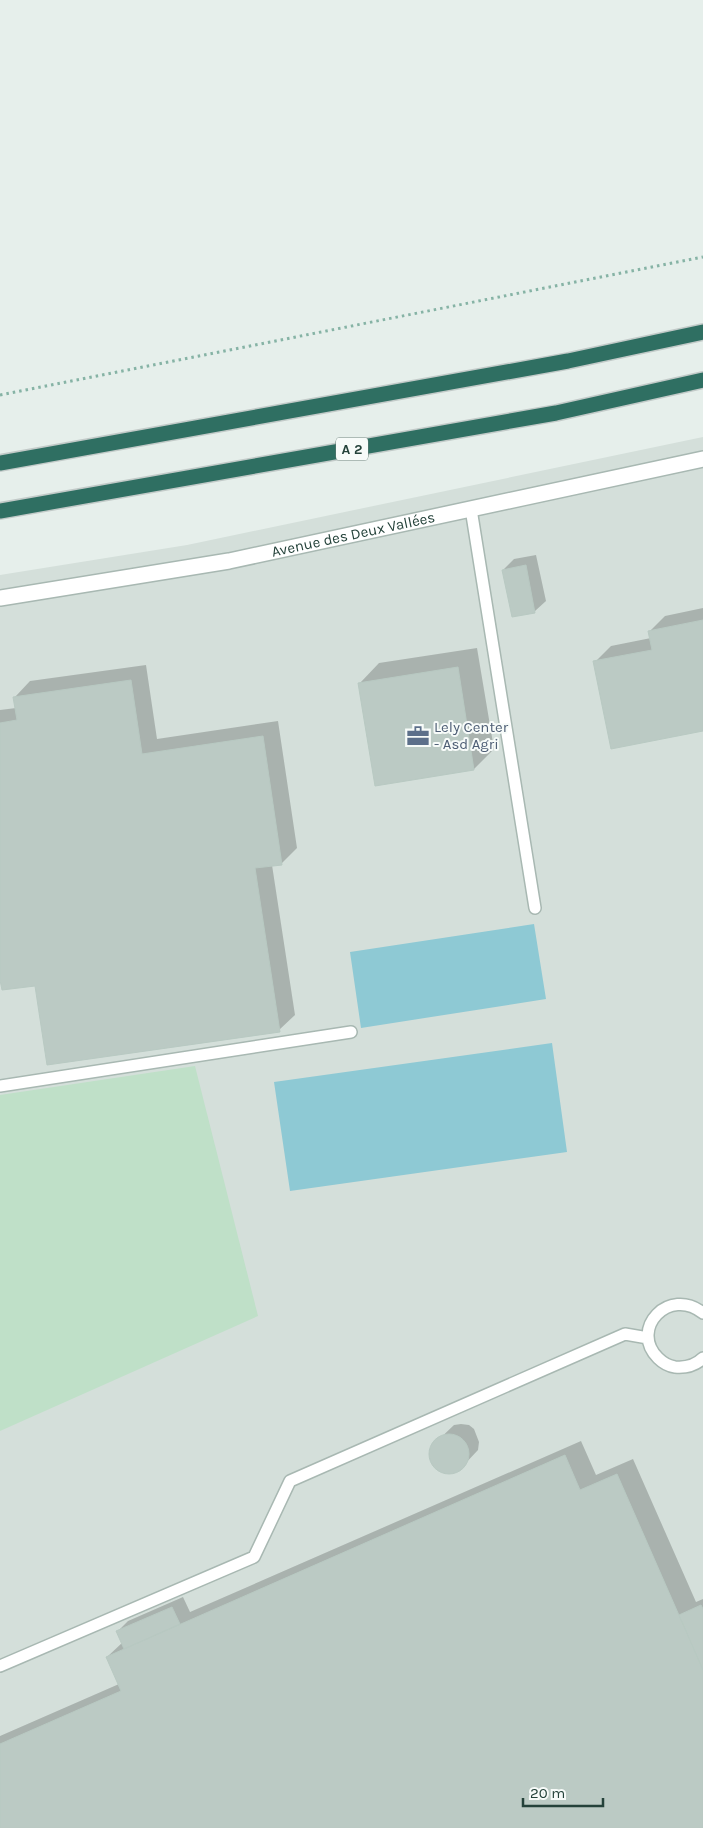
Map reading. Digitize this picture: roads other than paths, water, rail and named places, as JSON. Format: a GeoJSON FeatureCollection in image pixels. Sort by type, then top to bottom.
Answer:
{"type":"FeatureCollection","features":[{"type":"Feature","properties":{"kind":"highway"},"geometry":{"type":"LineString","coordinates":[[0,463],[568,361],[703,332]]}},
{"type":"Feature","properties":{"kind":"highway","name":"A 2"},"geometry":{"type":"LineString","coordinates":[[0,511],[556,413],[703,380]]}},
{"type":"Feature","properties":{"kind":"street","name":"Avenue des Deux Vallées"},"geometry":{"type":"LineString","coordinates":[[0,598],[229,561],[703,459]]}},
{"type":"Feature","properties":{"kind":"lane"},"geometry":{"type":"LineString","coordinates":[[471,509],[535,908]]}},
{"type":"Feature","properties":{"kind":"lane"},"geometry":{"type":"LineString","coordinates":[[0,1086],[352,1032]]}},
{"type":"Feature","properties":{"kind":"lane"},"geometry":{"type":"LineString","coordinates":[[702,1364],[671,1367],[656,1356],[650,1348],[648,1338],[649,1328],[653,1319],[659,1311],[668,1306],[678,1303],[688,1304],[703,1313]]}},
{"type":"Feature","properties":{"kind":"lane"},"geometry":{"type":"LineString","coordinates":[[0,1666],[254,1557],[290,1482],[625,1334],[648,1338]]}},
{"type":"Feature","properties":{"kind":"water"},"geometry":{"type":"Polygon","coordinates":[[[534,924],[546,999],[361,1028],[350,952],[534,924]]]}},
{"type":"Feature","properties":{"kind":"water"},"geometry":{"type":"Polygon","coordinates":[[[552,1043],[567,1152],[290,1191],[274,1082],[552,1043]]]}},
{"type":"Feature","properties":{"kind":"place","name":"Lely Center - Asd Agri"},"geometry":{"type":"Point","coordinates":[418,736]}}]}
